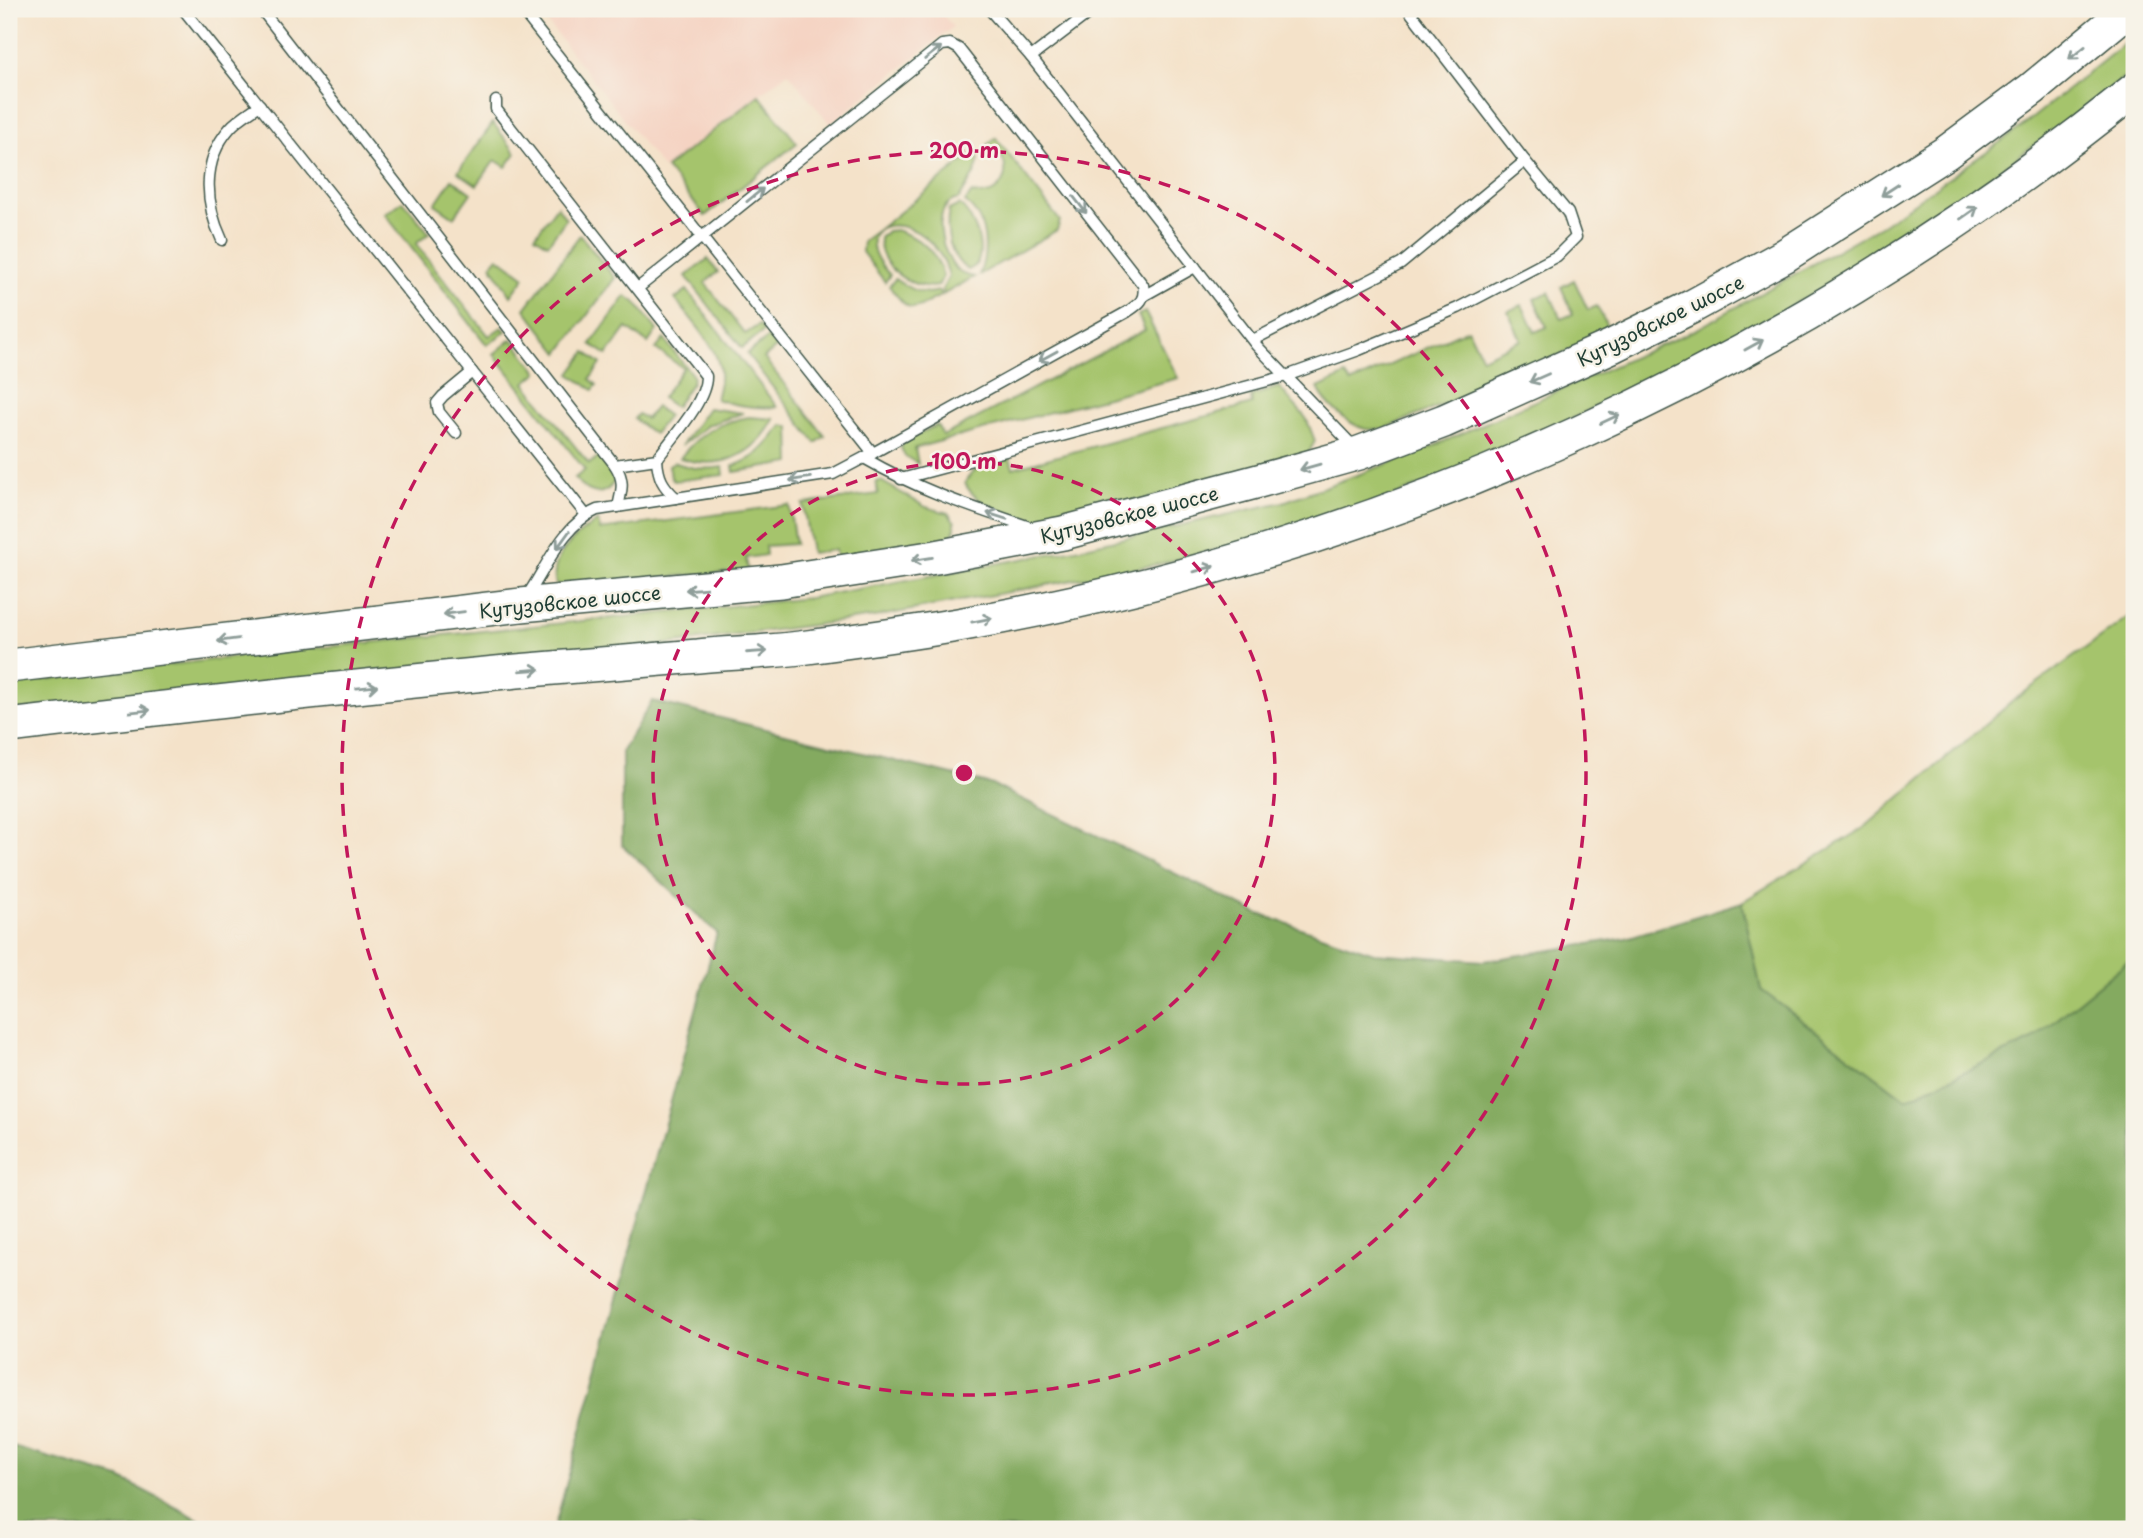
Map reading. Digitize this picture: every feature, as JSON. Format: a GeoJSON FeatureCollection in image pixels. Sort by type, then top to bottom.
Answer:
{"type":"FeatureCollection","features":[{"type":"Feature","properties":{"kind":"main road","name":"Кутузовское шоссе"},"geometry":{"type":"LineString","coordinates":[[9,666],[522,605],[781,581],[936,557],[1063,533],[1359,453],[1444,421],[1612,346],[1693,306],[1784,256],[1947,152],[2032,89],[2129,9]]}},
{"type":"Feature","properties":{"kind":"main road"},"geometry":{"type":"LineString","coordinates":[[9,726],[462,676],[798,648],[956,625],[1090,598],[1288,544],[1480,476],[1685,383],[1855,287],[1938,234],[2042,161],[2134,90]]}},
{"type":"Feature","properties":{"kind":"lane"},"geometry":{"type":"LineString","coordinates":[[183,9],[586,515]]}},
{"type":"Feature","properties":{"kind":"lane"},"geometry":{"type":"LineString","coordinates":[[261,9],[615,465],[622,476],[618,507]]}},
{"type":"Feature","properties":{"kind":"lane"},"geometry":{"type":"LineString","coordinates":[[521,9],[702,237],[868,455],[901,479],[942,497],[1035,528],[1063,533]]}},
{"type":"Feature","properties":{"kind":"lane"},"geometry":{"type":"LineString","coordinates":[[989,9],[1031,57],[1252,340],[1359,453]]}},
{"type":"Feature","properties":{"kind":"lane"},"geometry":{"type":"LineString","coordinates":[[1031,57],[1094,9]]}},
{"type":"Feature","properties":{"kind":"lane"},"geometry":{"type":"LineString","coordinates":[[901,479],[1286,376],[1359,350],[1458,308],[1557,256],[1576,237],[1569,213],[1525,161],[1408,9]]}},
{"type":"Feature","properties":{"kind":"lane"},"geometry":{"type":"LineString","coordinates":[[638,288],[942,46],[950,44],[959,49],[1143,285],[1145,295]]}},
{"type":"Feature","properties":{"kind":"lane"},"geometry":{"type":"LineString","coordinates":[[496,101],[496,109],[706,376],[707,384],[701,399],[657,459],[657,473],[663,486],[676,498]]}},
{"type":"Feature","properties":{"kind":"lane"},"geometry":{"type":"LineString","coordinates":[[222,240],[213,221],[208,195],[208,170],[230,127],[260,105]]}},
{"type":"Feature","properties":{"kind":"lane"},"geometry":{"type":"LineString","coordinates":[[1252,340],[1401,264],[1525,161]]}},
{"type":"Feature","properties":{"kind":"lane"},"geometry":{"type":"LineString","coordinates":[[522,605],[563,537],[586,515],[618,507],[833,474],[1127,312],[1140,304],[1145,295],[1195,267]]}},
{"type":"Feature","properties":{"kind":"lane"},"geometry":{"type":"LineString","coordinates":[[456,433],[439,412],[437,403],[472,372]]}},
{"type":"Feature","properties":{"kind":"lane"},"geometry":{"type":"LineString","coordinates":[[615,465],[657,459]]}},
{"type":"Feature","properties":{"kind":"shaded area"},"geometry":{"type":"Polygon","coordinates":[[[537,9],[938,9],[953,27],[830,124],[788,72],[664,170],[537,9]]]}},
{"type":"Feature","properties":{"kind":"green space"},"geometry":{"type":"Polygon","coordinates":[[[2134,36],[2134,71],[1929,223],[1783,311],[1509,451],[1333,520],[1159,564],[874,617],[630,649],[9,711],[9,684],[286,651],[809,598],[1076,549],[1283,502],[1420,452],[1697,329],[1882,225],[2020,128],[2134,36]]]}},
{"type":"Feature","properties":{"kind":"green space"},"geometry":{"type":"Polygon","coordinates":[[[759,95],[797,143],[705,216],[666,168],[759,95]]]}},
{"type":"Feature","properties":{"kind":"green space"},"geometry":{"type":"Polygon","coordinates":[[[493,123],[516,153],[506,167],[495,160],[477,185],[458,172],[493,123]]]}},
{"type":"Feature","properties":{"kind":"green space"},"geometry":{"type":"Polygon","coordinates":[[[996,138],[1060,221],[1057,230],[979,275],[984,256],[984,235],[978,217],[965,202],[972,193],[983,195],[992,192],[1000,186],[1004,178],[1003,160],[987,145],[996,138]]]}},
{"type":"Feature","properties":{"kind":"green space"},"geometry":{"type":"Polygon","coordinates":[[[975,154],[979,160],[975,172],[959,199],[949,203],[944,210],[941,220],[943,243],[952,264],[960,272],[974,277],[944,294],[942,290],[949,276],[939,253],[924,237],[907,228],[891,226],[879,230],[873,240],[876,255],[890,275],[885,282],[862,252],[863,241],[975,154]]]}},
{"type":"Feature","properties":{"kind":"green space"},"geometry":{"type":"Polygon","coordinates":[[[452,179],[471,193],[454,217],[435,204],[452,179]]]}},
{"type":"Feature","properties":{"kind":"green space"},"geometry":{"type":"Polygon","coordinates":[[[403,201],[429,233],[416,244],[489,336],[502,327],[506,331],[487,345],[385,214],[403,201]]]}},
{"type":"Feature","properties":{"kind":"green space"},"geometry":{"type":"Polygon","coordinates":[[[959,205],[971,218],[980,249],[975,266],[968,270],[956,258],[948,235],[949,210],[959,205]]]}},
{"type":"Feature","properties":{"kind":"green space"},"geometry":{"type":"Polygon","coordinates":[[[557,206],[566,219],[548,244],[535,236],[557,206]]]}},
{"type":"Feature","properties":{"kind":"green space"},"geometry":{"type":"Polygon","coordinates":[[[896,230],[920,241],[931,252],[943,276],[938,286],[918,285],[890,267],[884,258],[880,238],[887,231],[896,230]]]}},
{"type":"Feature","properties":{"kind":"green space"},"geometry":{"type":"Polygon","coordinates":[[[580,235],[615,278],[559,353],[525,309],[580,235]]]}},
{"type":"Feature","properties":{"kind":"green space"},"geometry":{"type":"Polygon","coordinates":[[[498,257],[525,277],[511,296],[491,265],[498,257]]]}},
{"type":"Feature","properties":{"kind":"green space"},"geometry":{"type":"Polygon","coordinates":[[[708,259],[718,272],[705,283],[745,334],[759,325],[764,331],[742,348],[686,276],[708,259]]]}},
{"type":"Feature","properties":{"kind":"green space"},"geometry":{"type":"Polygon","coordinates":[[[895,279],[916,291],[939,291],[942,295],[912,308],[902,302],[889,286],[895,279]]]}},
{"type":"Feature","properties":{"kind":"green space"},"geometry":{"type":"Polygon","coordinates":[[[1574,280],[1588,310],[1597,306],[1609,330],[1532,369],[1383,429],[1365,429],[1351,423],[1331,407],[1318,388],[1346,375],[1351,383],[1468,329],[1482,358],[1521,340],[1508,311],[1522,305],[1535,332],[1547,327],[1534,299],[1549,292],[1561,319],[1573,314],[1561,287],[1574,280]]]}},
{"type":"Feature","properties":{"kind":"green space"},"geometry":{"type":"Polygon","coordinates":[[[687,290],[777,407],[761,408],[716,399],[720,374],[716,357],[700,330],[675,299],[687,290]]]}},
{"type":"Feature","properties":{"kind":"green space"},"geometry":{"type":"Polygon","coordinates":[[[626,296],[635,302],[657,330],[648,343],[627,328],[607,355],[591,344],[626,296]]]}},
{"type":"Feature","properties":{"kind":"green space"},"geometry":{"type":"Polygon","coordinates":[[[1145,312],[1178,378],[915,448],[918,464],[905,456],[901,448],[904,441],[937,425],[943,436],[1145,330],[1138,315],[1145,312]]]}},
{"type":"Feature","properties":{"kind":"green space"},"geometry":{"type":"Polygon","coordinates":[[[769,337],[777,347],[764,358],[825,436],[816,443],[747,354],[769,337]]]}},
{"type":"Feature","properties":{"kind":"green space"},"geometry":{"type":"Polygon","coordinates":[[[512,339],[538,372],[525,383],[589,464],[602,454],[613,468],[614,481],[605,490],[597,493],[590,491],[575,478],[585,470],[494,354],[512,339]]]}},
{"type":"Feature","properties":{"kind":"green space"},"geometry":{"type":"Polygon","coordinates":[[[664,339],[693,376],[692,382],[675,407],[662,398],[683,368],[656,349],[664,339]]]}},
{"type":"Feature","properties":{"kind":"green space"},"geometry":{"type":"Polygon","coordinates":[[[586,352],[601,364],[590,379],[597,385],[593,390],[570,374],[586,352]]]}},
{"type":"Feature","properties":{"kind":"green space"},"geometry":{"type":"Polygon","coordinates":[[[1279,387],[1306,418],[1315,441],[1308,454],[1057,524],[1019,517],[992,507],[971,492],[965,483],[973,471],[989,463],[1010,458],[1013,468],[1252,404],[1251,396],[1279,387]]]}},
{"type":"Feature","properties":{"kind":"green space"},"geometry":{"type":"Polygon","coordinates":[[[656,407],[668,416],[654,434],[634,419],[638,414],[646,419],[656,407]]]}},
{"type":"Feature","properties":{"kind":"green space"},"geometry":{"type":"Polygon","coordinates":[[[708,408],[743,413],[708,425],[681,446],[708,408]]]}},
{"type":"Feature","properties":{"kind":"green space"},"geometry":{"type":"Polygon","coordinates":[[[749,417],[774,419],[757,443],[746,451],[735,457],[709,463],[680,458],[694,442],[710,430],[749,417]]]}},
{"type":"Feature","properties":{"kind":"green space"},"geometry":{"type":"Polygon","coordinates":[[[783,425],[790,427],[791,463],[734,472],[733,466],[756,454],[783,425]]]}},
{"type":"Feature","properties":{"kind":"green space"},"geometry":{"type":"Polygon","coordinates":[[[674,462],[698,468],[723,467],[724,475],[674,481],[669,465],[674,462]]]}},
{"type":"Feature","properties":{"kind":"green space"},"geometry":{"type":"Polygon","coordinates":[[[881,481],[926,507],[948,513],[955,522],[955,529],[948,542],[836,557],[835,550],[811,553],[803,504],[878,494],[876,482],[881,481]]]}},
{"type":"Feature","properties":{"kind":"green space"},"geometry":{"type":"Polygon","coordinates":[[[789,505],[795,544],[765,546],[766,555],[746,558],[748,571],[556,585],[556,565],[560,556],[573,540],[598,521],[600,530],[789,505]]]}},
{"type":"Feature","properties":{"kind":"green space"},"geometry":{"type":"Polygon","coordinates":[[[2134,613],[2134,956],[2031,1041],[1906,1099],[1761,990],[1742,902],[1865,827],[2014,700],[2134,613]]]}},
{"type":"Feature","properties":{"kind":"green space"},"geometry":{"type":"Polygon","coordinates":[[[652,701],[993,785],[1256,913],[1374,953],[1484,961],[1626,938],[1742,902],[1761,990],[1906,1099],[2031,1041],[2134,956],[2134,1529],[554,1529],[717,933],[622,845],[622,751],[652,701]]]}},
{"type":"Feature","properties":{"kind":"green space"},"geometry":{"type":"Polygon","coordinates":[[[9,1446],[120,1478],[217,1529],[9,1529],[9,1446]]]}}]}
